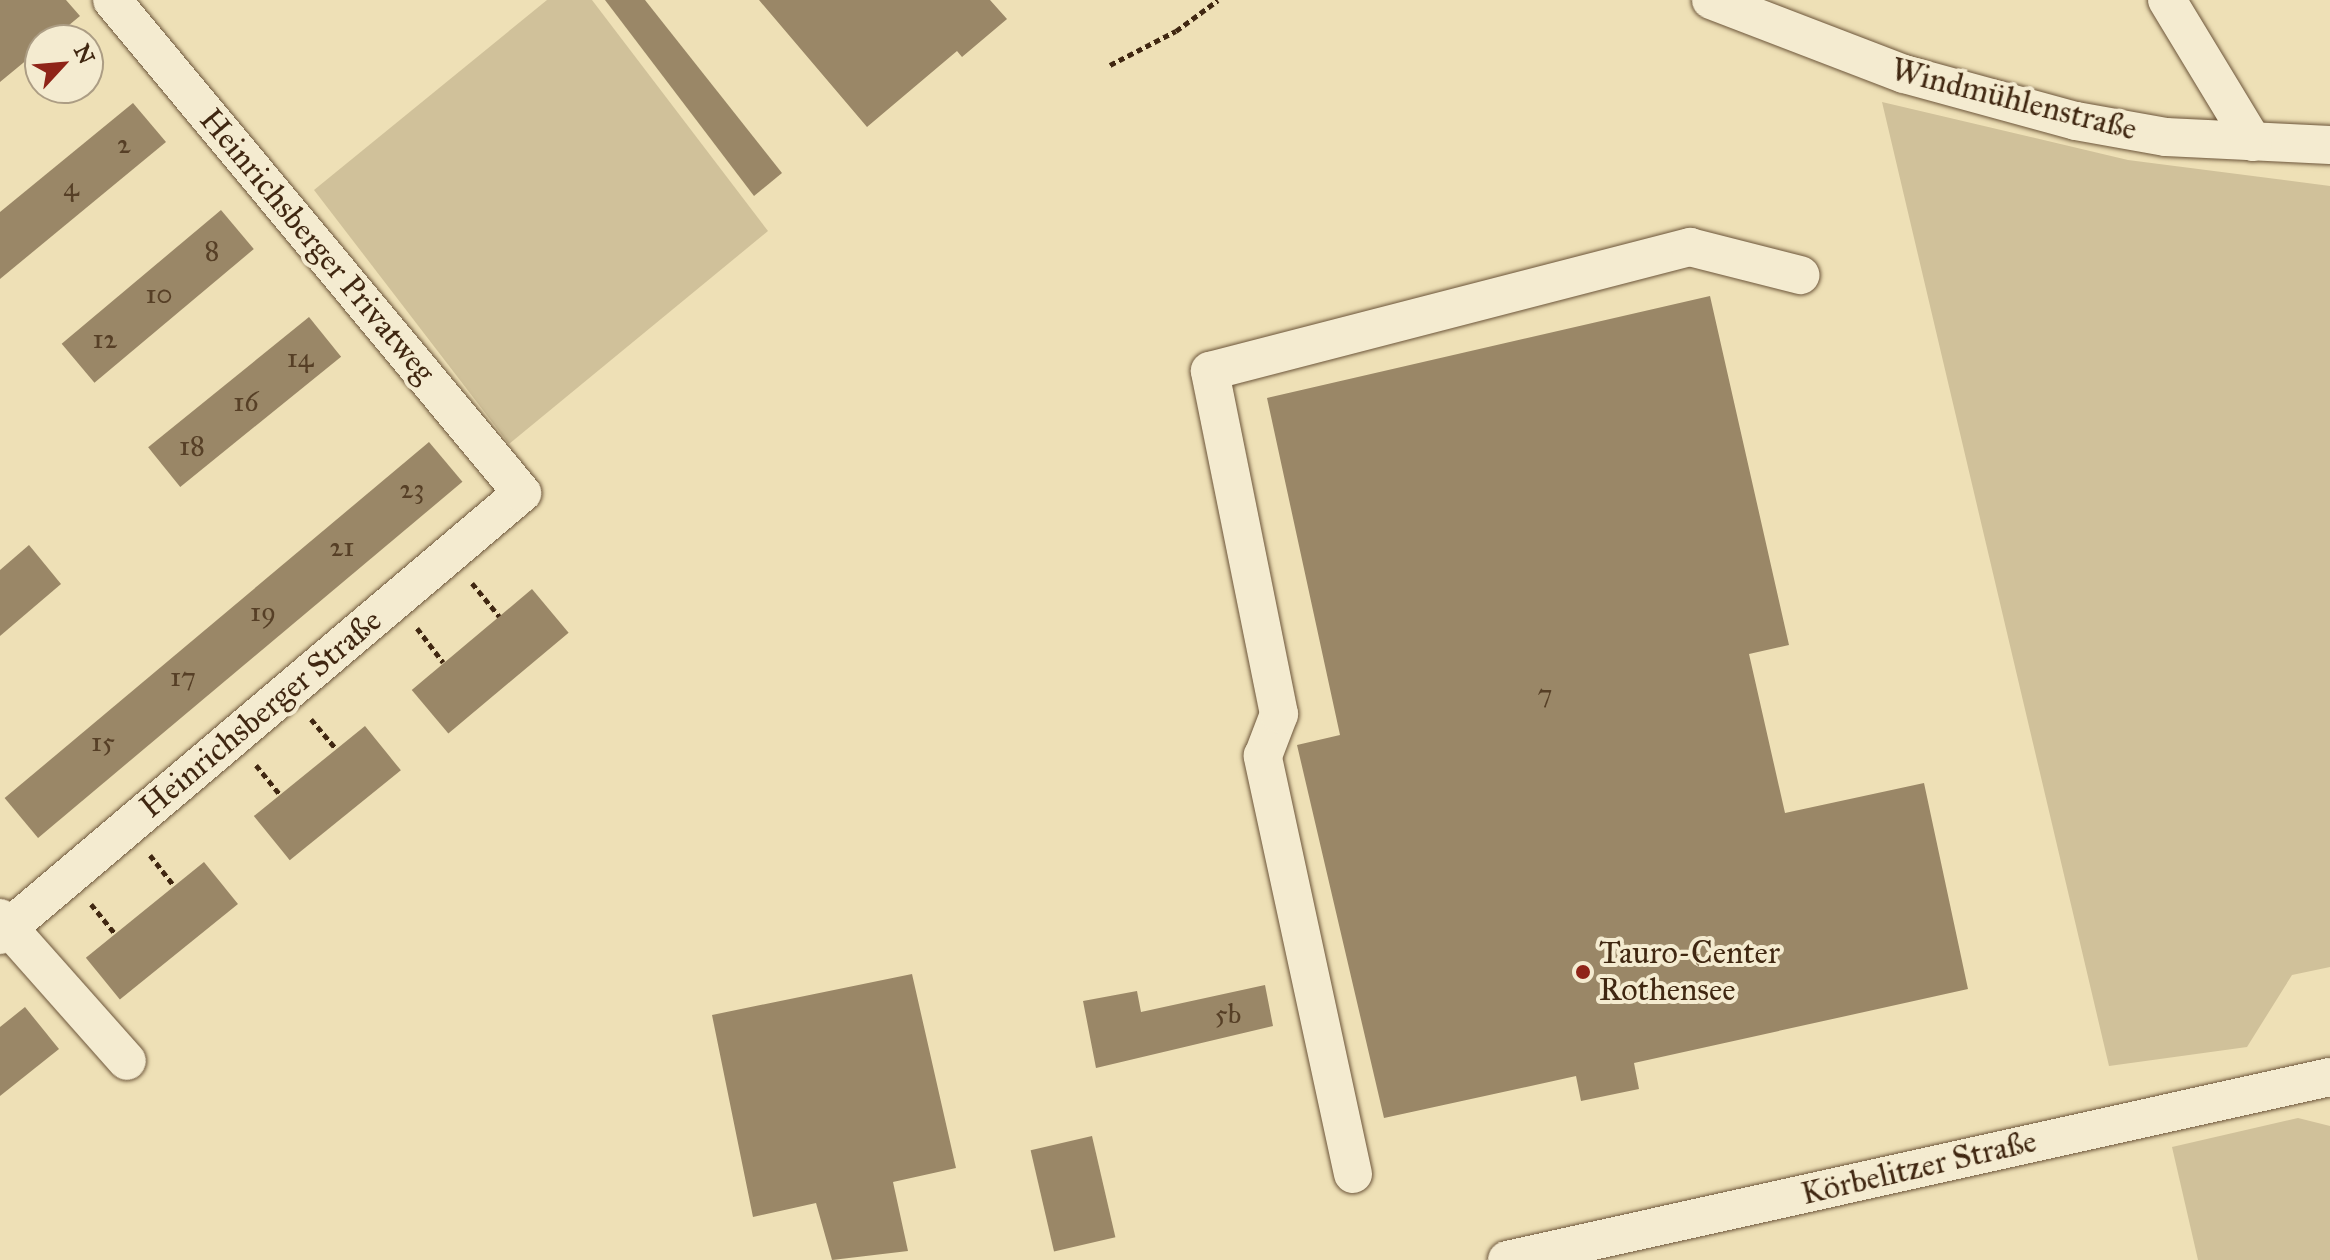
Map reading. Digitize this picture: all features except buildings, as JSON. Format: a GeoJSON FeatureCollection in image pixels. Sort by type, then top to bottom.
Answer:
{"type":"FeatureCollection","features":[{"type":"Feature","properties":{"kind":"street","name":"Heinrichsberger Privatweg"},"geometry":{"type":"LineString","coordinates":[[112,0],[522,493]]}},
{"type":"Feature","properties":{"kind":"street","name":"Windmühlenstraße"},"geometry":{"type":"LineString","coordinates":[[1711,0],[1890,70],[2076,121],[2166,137],[2330,145]]}},
{"type":"Feature","properties":{"kind":"street"},"geometry":{"type":"LineString","coordinates":[[2167,0],[2253,142]]}},
{"type":"Feature","properties":{"kind":"street"},"geometry":{"type":"LineString","coordinates":[[1353,1174],[1263,756],[1279,714],[1210,371],[1690,247],[1800,275]]}},
{"type":"Feature","properties":{"kind":"street","name":"Heinrichsberger Straße"},"geometry":{"type":"LineString","coordinates":[[3,927],[522,493]]}},
{"type":"Feature","properties":{"kind":"street"},"geometry":{"type":"LineString","coordinates":[[3,927],[127,1061]]}},
{"type":"Feature","properties":{"kind":"street","name":"Körbelitzer Straße"},"geometry":{"type":"LineString","coordinates":[[1507,1260],[2330,1077]]}},
{"type":"Feature","properties":{"kind":"path"},"geometry":{"type":"LineString","coordinates":[[1110,65],[1176,31],[1218,0]]}},
{"type":"Feature","properties":{"kind":"path"},"geometry":{"type":"LineString","coordinates":[[472,583],[499,616]]}},
{"type":"Feature","properties":{"kind":"path"},"geometry":{"type":"LineString","coordinates":[[417,628],[443,662]]}},
{"type":"Feature","properties":{"kind":"path"},"geometry":{"type":"LineString","coordinates":[[310,717],[336,749]]}},
{"type":"Feature","properties":{"kind":"path"},"geometry":{"type":"LineString","coordinates":[[254,763],[280,795]]}},
{"type":"Feature","properties":{"kind":"path"},"geometry":{"type":"LineString","coordinates":[[147,851],[174,886]]}},
{"type":"Feature","properties":{"kind":"path"},"geometry":{"type":"LineString","coordinates":[[87,900],[115,934]]}},
{"type":"Feature","properties":{"kind":"shaded area"},"geometry":{"type":"Polygon","coordinates":[[[547,0],[592,0],[768,231],[509,444],[314,190],[547,0]]]}},
{"type":"Feature","properties":{"kind":"shaded area"},"geometry":{"type":"Polygon","coordinates":[[[1882,102],[2128,160],[2330,186],[2330,967],[2292,975],[2247,1047],[2109,1066],[1882,102]]]}},
{"type":"Feature","properties":{"kind":"shaded area"},"geometry":{"type":"Polygon","coordinates":[[[2298,1118],[2330,1126],[2330,1260],[2198,1260],[2172,1147],[2298,1118]]]}},
{"type":"Feature","properties":{"kind":"place","name":"Tauro-Center Rothensee"},"geometry":{"type":"Point","coordinates":[1583,972]}}]}
